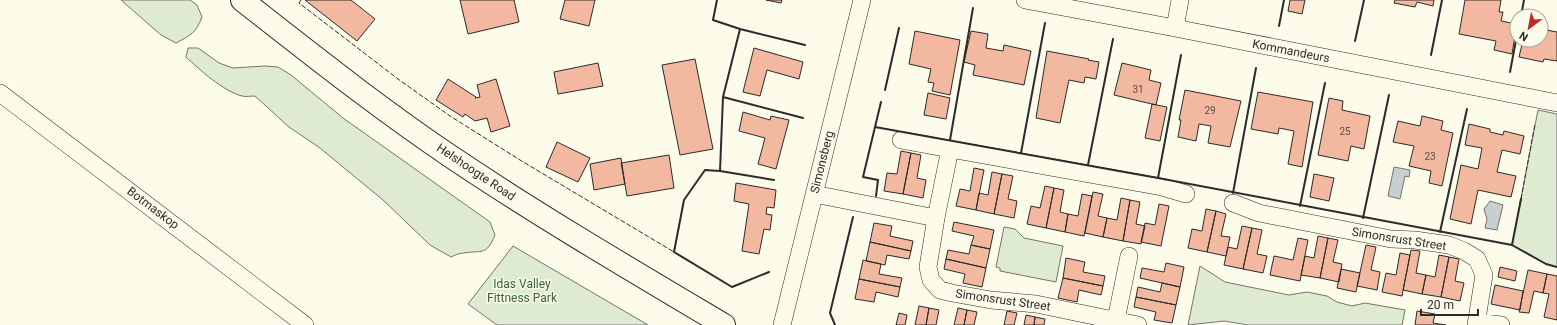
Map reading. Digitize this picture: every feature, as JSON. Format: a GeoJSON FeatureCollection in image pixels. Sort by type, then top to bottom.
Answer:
{"type":"FeatureCollection","features":[{"type":"Feature","properties":{"kind":"main road","name":"Helshoogte Road"},"geometry":{"type":"LineString","coordinates":[[242,0],[349,83],[452,157],[559,227],[724,325]]}},
{"type":"Feature","properties":{"kind":"street","name":"Simonsberg"},"geometry":{"type":"LineString","coordinates":[[782,325],[862,0]]}},
{"type":"Feature","properties":{"kind":"street","name":"Kommandeurs"},"geometry":{"type":"LineString","coordinates":[[1025,0],[1557,103]]}},
{"type":"Feature","properties":{"kind":"street"},"geometry":{"type":"LineString","coordinates":[[1175,28],[1180,0]]}},
{"type":"Feature","properties":{"kind":"street","name":"Botmaskop"},"geometry":{"type":"LineString","coordinates":[[0,93],[304,325]]}},
{"type":"Feature","properties":{"kind":"street"},"geometry":{"type":"LineString","coordinates":[[901,140],[1162,187],[1186,194]]}},
{"type":"Feature","properties":{"kind":"street","name":"Simonsrust Street"},"geometry":{"type":"LineString","coordinates":[[950,149],[928,267],[932,280],[940,290],[991,300],[1036,304],[1116,323],[1138,325]]}},
{"type":"Feature","properties":{"kind":"street"},"geometry":{"type":"LineString","coordinates":[[814,194],[936,218]]}},
{"type":"Feature","properties":{"kind":"street","name":"Simonsrust Street"},"geometry":{"type":"LineString","coordinates":[[1233,203],[1259,213],[1391,239],[1415,240],[1449,245],[1464,251],[1477,259],[1484,275],[1477,323],[1501,325]]}},
{"type":"Feature","properties":{"kind":"street"},"geometry":{"type":"LineString","coordinates":[[1116,323],[1129,256]]}},
{"type":"Feature","properties":{"kind":"green space"},"geometry":{"type":"Polygon","coordinates":[[[121,0],[190,0],[197,5],[202,17],[198,27],[192,33],[176,43],[161,35],[121,0]]]}},
{"type":"Feature","properties":{"kind":"green space"},"geometry":{"type":"Polygon","coordinates":[[[188,48],[198,48],[219,63],[233,68],[265,66],[278,67],[291,75],[343,118],[490,222],[495,235],[492,242],[483,251],[461,253],[451,257],[430,245],[383,200],[320,148],[289,127],[255,96],[244,96],[227,90],[205,74],[186,57],[188,48]]]}},
{"type":"Feature","properties":{"kind":"green space"},"geometry":{"type":"Polygon","coordinates":[[[1538,110],[1557,114],[1557,267],[1546,264],[1512,245],[1538,110]]]}},
{"type":"Feature","properties":{"kind":"green space"},"geometry":{"type":"Polygon","coordinates":[[[1004,227],[1015,229],[1024,238],[1063,246],[1056,282],[1000,271],[1000,268],[996,267],[1004,227]]]}},
{"type":"Feature","properties":{"kind":"green space","name":"Idas Valley Fittness Park"},"geometry":{"type":"Polygon","coordinates":[[[513,246],[648,325],[497,325],[468,304],[513,246]]]}},
{"type":"Feature","properties":{"kind":"green space"},"geometry":{"type":"Polygon","coordinates":[[[1200,266],[1225,282],[1289,295],[1307,292],[1327,296],[1337,302],[1352,306],[1365,303],[1405,310],[1402,325],[1248,325],[1224,321],[1188,325],[1200,266]]]}},
{"type":"Feature","properties":{"kind":"shaded area"},"geometry":{"type":"Polygon","coordinates":[[[1394,167],[1410,170],[1409,177],[1405,176],[1400,199],[1388,196],[1394,167]]]}},
{"type":"Feature","properties":{"kind":"shaded area"},"geometry":{"type":"Polygon","coordinates":[[[1490,201],[1503,205],[1497,230],[1485,228],[1487,219],[1484,209],[1490,201]]]}},
{"type":"Feature","properties":{"kind":"building"},"geometry":{"type":"Polygon","coordinates":[[[305,0],[351,0],[375,19],[357,41],[305,0]]]}},
{"type":"Feature","properties":{"kind":"building"},"geometry":{"type":"Polygon","coordinates":[[[460,0],[514,0],[519,22],[468,34],[460,0]]]}},
{"type":"Feature","properties":{"kind":"building"},"geometry":{"type":"Polygon","coordinates":[[[565,0],[595,0],[589,26],[560,19],[565,0]]]}},
{"type":"Feature","properties":{"kind":"building"},"geometry":{"type":"Polygon","coordinates":[[[766,0],[782,0],[781,3],[766,0]]]}},
{"type":"Feature","properties":{"kind":"building"},"geometry":{"type":"Polygon","coordinates":[[[1290,0],[1305,0],[1302,14],[1288,11],[1290,0]]]}},
{"type":"Feature","properties":{"kind":"building"},"geometry":{"type":"Polygon","coordinates":[[[1395,0],[1434,0],[1433,6],[1417,2],[1415,7],[1394,3],[1395,0]]]}},
{"type":"Feature","properties":{"kind":"building"},"geometry":{"type":"Polygon","coordinates":[[[1465,0],[1501,0],[1499,12],[1503,12],[1501,21],[1509,22],[1509,48],[1513,48],[1512,54],[1494,50],[1496,41],[1459,34],[1465,0]]]}},
{"type":"Feature","properties":{"kind":"building"},"geometry":{"type":"Polygon","coordinates":[[[1549,30],[1557,32],[1557,61],[1544,59],[1543,62],[1519,57],[1521,48],[1549,48],[1549,30]]]}},
{"type":"Feature","properties":{"kind":"building"},"geometry":{"type":"Polygon","coordinates":[[[915,31],[960,40],[950,95],[932,91],[934,83],[928,82],[931,69],[909,64],[915,31]]]}},
{"type":"Feature","properties":{"kind":"building"},"geometry":{"type":"Polygon","coordinates":[[[971,31],[988,34],[986,48],[1003,51],[1004,45],[1031,51],[1024,85],[973,75],[975,65],[964,62],[971,31]]]}},
{"type":"Feature","properties":{"kind":"building"},"geometry":{"type":"Polygon","coordinates":[[[754,48],[803,62],[799,79],[767,70],[760,96],[743,92],[754,48]]]}},
{"type":"Feature","properties":{"kind":"building"},"geometry":{"type":"Polygon","coordinates":[[[1047,51],[1099,62],[1096,79],[1085,77],[1084,83],[1069,80],[1060,123],[1036,118],[1047,51]]]}},
{"type":"Feature","properties":{"kind":"building"},"geometry":{"type":"Polygon","coordinates":[[[695,59],[713,149],[680,155],[662,65],[695,59]]]}},
{"type":"Feature","properties":{"kind":"building"},"geometry":{"type":"Polygon","coordinates":[[[598,63],[603,86],[558,94],[554,72],[598,63]]]}},
{"type":"Feature","properties":{"kind":"building"},"geometry":{"type":"Polygon","coordinates":[[[1122,63],[1151,70],[1149,80],[1161,83],[1156,105],[1114,95],[1122,63]]]}},
{"type":"Feature","properties":{"kind":"building"},"geometry":{"type":"Polygon","coordinates":[[[448,79],[476,97],[475,98],[480,97],[477,85],[496,79],[510,126],[491,132],[487,118],[475,121],[465,114],[463,117],[436,100],[448,79]]]}},
{"type":"Feature","properties":{"kind":"building"},"geometry":{"type":"Polygon","coordinates":[[[1185,90],[1241,101],[1230,147],[1208,143],[1211,126],[1199,124],[1196,141],[1178,137],[1181,120],[1179,120],[1185,90]]]}},
{"type":"Feature","properties":{"kind":"building"},"geometry":{"type":"Polygon","coordinates":[[[1258,92],[1313,102],[1302,167],[1288,164],[1294,131],[1279,128],[1278,134],[1251,129],[1258,92]]]}},
{"type":"Feature","properties":{"kind":"building"},"geometry":{"type":"Polygon","coordinates":[[[928,93],[950,98],[946,119],[924,115],[928,93]]]}},
{"type":"Feature","properties":{"kind":"building"},"geometry":{"type":"Polygon","coordinates":[[[1329,98],[1343,101],[1342,110],[1370,116],[1364,149],[1351,146],[1348,161],[1318,155],[1329,98]]]}},
{"type":"Feature","properties":{"kind":"building"},"geometry":{"type":"Polygon","coordinates":[[[1152,104],[1167,107],[1160,141],[1145,138],[1152,104]]]}},
{"type":"Feature","properties":{"kind":"building"},"geometry":{"type":"Polygon","coordinates":[[[743,112],[770,120],[771,116],[789,120],[776,169],[758,164],[765,138],[739,131],[743,112]]]}},
{"type":"Feature","properties":{"kind":"building"},"geometry":{"type":"Polygon","coordinates":[[[1422,116],[1443,121],[1441,130],[1453,133],[1442,186],[1429,183],[1431,171],[1409,166],[1414,146],[1393,142],[1398,121],[1420,126],[1422,116]]]}},
{"type":"Feature","properties":{"kind":"building"},"geometry":{"type":"Polygon","coordinates":[[[1469,124],[1490,129],[1490,132],[1503,135],[1504,131],[1524,136],[1520,154],[1502,150],[1497,172],[1516,176],[1511,197],[1478,190],[1471,224],[1450,219],[1461,165],[1478,169],[1482,148],[1465,145],[1469,124]]]}},
{"type":"Feature","properties":{"kind":"building"},"geometry":{"type":"Polygon","coordinates":[[[557,142],[590,158],[578,182],[546,167],[557,142]]]}},
{"type":"Feature","properties":{"kind":"building"},"geometry":{"type":"Polygon","coordinates":[[[901,151],[911,153],[903,194],[884,191],[887,173],[897,174],[901,151]]]}},
{"type":"Feature","properties":{"kind":"building"},"geometry":{"type":"Polygon","coordinates":[[[911,153],[921,155],[917,178],[926,180],[923,198],[903,194],[911,153]]]}},
{"type":"Feature","properties":{"kind":"building"},"geometry":{"type":"Polygon","coordinates":[[[669,155],[674,188],[627,196],[621,163],[669,155]]]}},
{"type":"Feature","properties":{"kind":"building"},"geometry":{"type":"Polygon","coordinates":[[[621,158],[625,184],[594,190],[590,164],[621,158]]]}},
{"type":"Feature","properties":{"kind":"building"},"geometry":{"type":"Polygon","coordinates":[[[974,168],[984,170],[976,210],[956,206],[960,189],[970,191],[974,168]]]}},
{"type":"Feature","properties":{"kind":"building"},"geometry":{"type":"Polygon","coordinates":[[[992,172],[1002,174],[994,214],[976,210],[979,193],[988,195],[992,172]]]}},
{"type":"Feature","properties":{"kind":"building"},"geometry":{"type":"Polygon","coordinates":[[[1002,174],[1013,176],[1008,199],[1017,201],[1014,218],[994,214],[1002,174]]]}},
{"type":"Feature","properties":{"kind":"building"},"geometry":{"type":"Polygon","coordinates":[[[1314,174],[1334,178],[1329,201],[1310,197],[1314,174]]]}},
{"type":"Feature","properties":{"kind":"building"},"geometry":{"type":"Polygon","coordinates":[[[736,183],[776,190],[774,208],[767,207],[766,214],[772,215],[770,230],[764,229],[759,254],[742,251],[749,204],[734,201],[736,183]]]}},
{"type":"Feature","properties":{"kind":"building"},"geometry":{"type":"Polygon","coordinates":[[[1045,186],[1054,188],[1046,228],[1027,224],[1031,206],[1040,208],[1045,186]]]}},
{"type":"Feature","properties":{"kind":"building"},"geometry":{"type":"Polygon","coordinates":[[[1054,188],[1064,190],[1060,212],[1068,214],[1065,232],[1046,228],[1054,188]]]}},
{"type":"Feature","properties":{"kind":"building"},"geometry":{"type":"Polygon","coordinates":[[[1093,192],[1103,194],[1098,216],[1107,218],[1103,237],[1085,233],[1093,192]]]}},
{"type":"Feature","properties":{"kind":"building"},"geometry":{"type":"Polygon","coordinates":[[[1082,194],[1092,196],[1084,236],[1065,232],[1068,214],[1078,216],[1082,194]]]}},
{"type":"Feature","properties":{"kind":"building"},"geometry":{"type":"Polygon","coordinates":[[[1121,198],[1130,200],[1123,241],[1103,237],[1107,218],[1117,220],[1121,198]]]}},
{"type":"Feature","properties":{"kind":"building"},"geometry":{"type":"Polygon","coordinates":[[[1130,200],[1140,202],[1136,224],[1145,226],[1141,244],[1123,241],[1130,200]]]}},
{"type":"Feature","properties":{"kind":"building"},"geometry":{"type":"Polygon","coordinates":[[[1159,204],[1169,206],[1161,246],[1141,242],[1145,223],[1155,225],[1159,204]]]}},
{"type":"Feature","properties":{"kind":"building"},"geometry":{"type":"Polygon","coordinates":[[[1206,209],[1216,211],[1207,252],[1188,248],[1192,229],[1202,231],[1206,209]]]}},
{"type":"Feature","properties":{"kind":"building"},"geometry":{"type":"Polygon","coordinates":[[[1216,211],[1226,214],[1221,236],[1230,237],[1226,256],[1207,252],[1216,211]]]}},
{"type":"Feature","properties":{"kind":"building"},"geometry":{"type":"Polygon","coordinates":[[[954,222],[994,230],[990,249],[971,245],[974,236],[952,231],[954,222]]]}},
{"type":"Feature","properties":{"kind":"building"},"geometry":{"type":"Polygon","coordinates":[[[874,223],[892,226],[890,236],[913,241],[911,251],[870,242],[874,223]]]}},
{"type":"Feature","properties":{"kind":"building"},"geometry":{"type":"Polygon","coordinates":[[[1242,226],[1252,228],[1243,269],[1224,265],[1228,247],[1237,249],[1242,226]]]}},
{"type":"Feature","properties":{"kind":"building"},"geometry":{"type":"Polygon","coordinates":[[[1252,228],[1262,230],[1257,254],[1267,256],[1263,273],[1243,269],[1252,228]]]}},
{"type":"Feature","properties":{"kind":"building"},"geometry":{"type":"Polygon","coordinates":[[[1318,236],[1328,238],[1320,278],[1301,275],[1305,256],[1314,258],[1318,236]]]}},
{"type":"Feature","properties":{"kind":"building"},"geometry":{"type":"Polygon","coordinates":[[[1298,238],[1308,240],[1300,281],[1270,275],[1274,256],[1293,260],[1298,238]]]}},
{"type":"Feature","properties":{"kind":"building"},"geometry":{"type":"Polygon","coordinates":[[[1328,238],[1338,240],[1333,262],[1342,264],[1339,282],[1320,278],[1328,238]]]}},
{"type":"Feature","properties":{"kind":"building"},"geometry":{"type":"Polygon","coordinates":[[[870,242],[911,251],[909,259],[887,255],[885,265],[866,261],[870,242]]]}},
{"type":"Feature","properties":{"kind":"building"},"geometry":{"type":"Polygon","coordinates":[[[971,245],[990,249],[986,268],[946,259],[948,250],[969,254],[971,245]]]}},
{"type":"Feature","properties":{"kind":"building"},"geometry":{"type":"Polygon","coordinates":[[[1366,245],[1376,247],[1371,270],[1380,272],[1377,290],[1357,286],[1366,245]]]}},
{"type":"Feature","properties":{"kind":"building"},"geometry":{"type":"Polygon","coordinates":[[[1411,250],[1420,251],[1416,273],[1426,275],[1422,294],[1403,290],[1411,250]]]}},
{"type":"Feature","properties":{"kind":"building"},"geometry":{"type":"Polygon","coordinates":[[[1400,253],[1410,255],[1402,296],[1382,292],[1386,273],[1396,275],[1400,253]]]}},
{"type":"Feature","properties":{"kind":"building"},"geometry":{"type":"Polygon","coordinates":[[[1439,255],[1449,257],[1441,297],[1422,294],[1426,275],[1435,277],[1439,255]]]}},
{"type":"Feature","properties":{"kind":"building"},"geometry":{"type":"Polygon","coordinates":[[[1449,257],[1459,259],[1455,281],[1464,283],[1460,301],[1441,297],[1449,257]]]}},
{"type":"Feature","properties":{"kind":"building"},"geometry":{"type":"Polygon","coordinates":[[[1066,258],[1085,262],[1083,272],[1105,276],[1103,286],[1063,278],[1066,258]]]}},
{"type":"Feature","properties":{"kind":"building"},"geometry":{"type":"Polygon","coordinates":[[[946,259],[986,268],[982,287],[963,283],[965,274],[944,269],[946,259]]]}},
{"type":"Feature","properties":{"kind":"building"},"geometry":{"type":"Polygon","coordinates":[[[863,260],[881,264],[879,274],[902,278],[900,287],[859,279],[863,260]]]}},
{"type":"Feature","properties":{"kind":"building"},"geometry":{"type":"Polygon","coordinates":[[[1166,263],[1184,267],[1180,287],[1140,278],[1142,268],[1164,272],[1166,263]]]}},
{"type":"Feature","properties":{"kind":"building"},"geometry":{"type":"Polygon","coordinates":[[[1500,267],[1517,271],[1515,281],[1498,277],[1500,267]]]}},
{"type":"Feature","properties":{"kind":"building"},"geometry":{"type":"Polygon","coordinates":[[[1341,269],[1360,273],[1356,292],[1337,288],[1341,269]]]}},
{"type":"Feature","properties":{"kind":"building"},"geometry":{"type":"Polygon","coordinates":[[[1528,270],[1547,274],[1543,293],[1534,291],[1529,313],[1519,312],[1528,270]]]}},
{"type":"Feature","properties":{"kind":"building"},"geometry":{"type":"Polygon","coordinates":[[[1547,274],[1557,276],[1557,320],[1544,317],[1549,294],[1543,293],[1547,274]]]}},
{"type":"Feature","properties":{"kind":"building"},"geometry":{"type":"Polygon","coordinates":[[[1063,278],[1103,286],[1101,295],[1079,290],[1077,302],[1058,298],[1063,278]]]}},
{"type":"Feature","properties":{"kind":"building"},"geometry":{"type":"Polygon","coordinates":[[[859,279],[900,287],[898,297],[876,292],[874,302],[855,299],[859,279]]]}},
{"type":"Feature","properties":{"kind":"building"},"geometry":{"type":"Polygon","coordinates":[[[1162,283],[1180,287],[1176,305],[1136,297],[1138,287],[1160,292],[1162,283]]]}},
{"type":"Feature","properties":{"kind":"building"},"geometry":{"type":"Polygon","coordinates":[[[1495,285],[1523,291],[1520,310],[1491,304],[1495,285]]]}},
{"type":"Feature","properties":{"kind":"building"},"geometry":{"type":"Polygon","coordinates":[[[1136,297],[1176,305],[1172,323],[1154,320],[1156,312],[1134,307],[1136,297]]]}},
{"type":"Feature","properties":{"kind":"building"},"geometry":{"type":"Polygon","coordinates":[[[919,306],[929,308],[926,325],[915,325],[919,306]]]}},
{"type":"Feature","properties":{"kind":"building"},"geometry":{"type":"Polygon","coordinates":[[[929,308],[939,310],[936,325],[926,325],[929,308]]]}},
{"type":"Feature","properties":{"kind":"building"},"geometry":{"type":"Polygon","coordinates":[[[958,308],[967,310],[964,325],[954,325],[958,308]]]}},
{"type":"Feature","properties":{"kind":"building"},"geometry":{"type":"Polygon","coordinates":[[[967,310],[977,312],[974,325],[964,325],[967,310]]]}},
{"type":"Feature","properties":{"kind":"building"},"geometry":{"type":"Polygon","coordinates":[[[1007,311],[1017,313],[1014,325],[1004,325],[1007,311]]]}},
{"type":"Feature","properties":{"kind":"building"},"geometry":{"type":"Polygon","coordinates":[[[1417,311],[1435,314],[1433,323],[1446,325],[1415,325],[1417,311]]]}},
{"type":"Feature","properties":{"kind":"building"},"geometry":{"type":"Polygon","coordinates":[[[899,313],[907,315],[905,325],[896,325],[899,313]]]}},
{"type":"Feature","properties":{"kind":"building"},"geometry":{"type":"Polygon","coordinates":[[[1026,315],[1035,317],[1034,325],[1024,325],[1026,315]]]}},
{"type":"Feature","properties":{"kind":"building"},"geometry":{"type":"Polygon","coordinates":[[[1035,317],[1045,319],[1044,325],[1034,325],[1035,317]]]}},
{"type":"Feature","properties":{"kind":"fence"},"geometry":{"type":"LineString","coordinates":[[301,0],[299,3],[398,79],[450,116],[520,160],[674,252]]}},
{"type":"Feature","properties":{"kind":"fence"},"geometry":{"type":"LineString","coordinates":[[1521,199],[1535,124]]}},
{"type":"Feature","properties":{"kind":"wall"},"geometry":{"type":"LineString","coordinates":[[717,0],[713,20],[740,29],[723,97],[720,171],[705,170],[684,200],[674,252],[732,287],[769,272]]}},
{"type":"Feature","properties":{"kind":"wall"},"geometry":{"type":"LineString","coordinates":[[1279,26],[1284,0]]}},
{"type":"Feature","properties":{"kind":"wall"},"geometry":{"type":"LineString","coordinates":[[1355,41],[1364,0]]}},
{"type":"Feature","properties":{"kind":"wall"},"geometry":{"type":"LineString","coordinates":[[1431,55],[1442,0]]}},
{"type":"Feature","properties":{"kind":"wall"},"geometry":{"type":"LineString","coordinates":[[1522,8],[1524,0]]}},
{"type":"Feature","properties":{"kind":"wall"},"geometry":{"type":"LineString","coordinates":[[950,140],[973,8]]}},
{"type":"Feature","properties":{"kind":"wall"},"geometry":{"type":"LineString","coordinates":[[1021,153],[1045,23]]}},
{"type":"Feature","properties":{"kind":"wall"},"geometry":{"type":"LineString","coordinates":[[885,90],[899,28]]}},
{"type":"Feature","properties":{"kind":"wall"},"geometry":{"type":"LineString","coordinates":[[740,29],[805,45]]}},
{"type":"Feature","properties":{"kind":"wall"},"geometry":{"type":"LineString","coordinates":[[1088,165],[1113,39]]}},
{"type":"Feature","properties":{"kind":"wall"},"geometry":{"type":"LineString","coordinates":[[1510,72],[1515,48]]}},
{"type":"Feature","properties":{"kind":"wall"},"geometry":{"type":"LineString","coordinates":[[1158,178],[1181,55]]}},
{"type":"Feature","properties":{"kind":"wall"},"geometry":{"type":"LineString","coordinates":[[1233,193],[1256,68]]}},
{"type":"Feature","properties":{"kind":"wall"},"geometry":{"type":"LineString","coordinates":[[1300,206],[1325,83]]}},
{"type":"Feature","properties":{"kind":"wall"},"geometry":{"type":"LineString","coordinates":[[1363,218],[1389,95]]}},
{"type":"Feature","properties":{"kind":"wall"},"geometry":{"type":"LineString","coordinates":[[723,97],[803,118]]}},
{"type":"Feature","properties":{"kind":"wall"},"geometry":{"type":"LineString","coordinates":[[875,127],[881,102]]}},
{"type":"Feature","properties":{"kind":"wall"},"geometry":{"type":"LineString","coordinates":[[1440,232],[1467,109]]}},
{"type":"Feature","properties":{"kind":"wall"},"geometry":{"type":"LineString","coordinates":[[876,196],[878,180],[863,177],[875,127],[1158,178],[1512,245],[1546,264],[1557,267]]}},
{"type":"Feature","properties":{"kind":"wall"},"geometry":{"type":"LineString","coordinates":[[720,171],[774,180]]}},
{"type":"Feature","properties":{"kind":"wall"},"geometry":{"type":"LineString","coordinates":[[1512,245],[1521,199]]}},
{"type":"Feature","properties":{"kind":"wall"},"geometry":{"type":"LineString","coordinates":[[835,325],[830,313],[853,217]]}}]}
